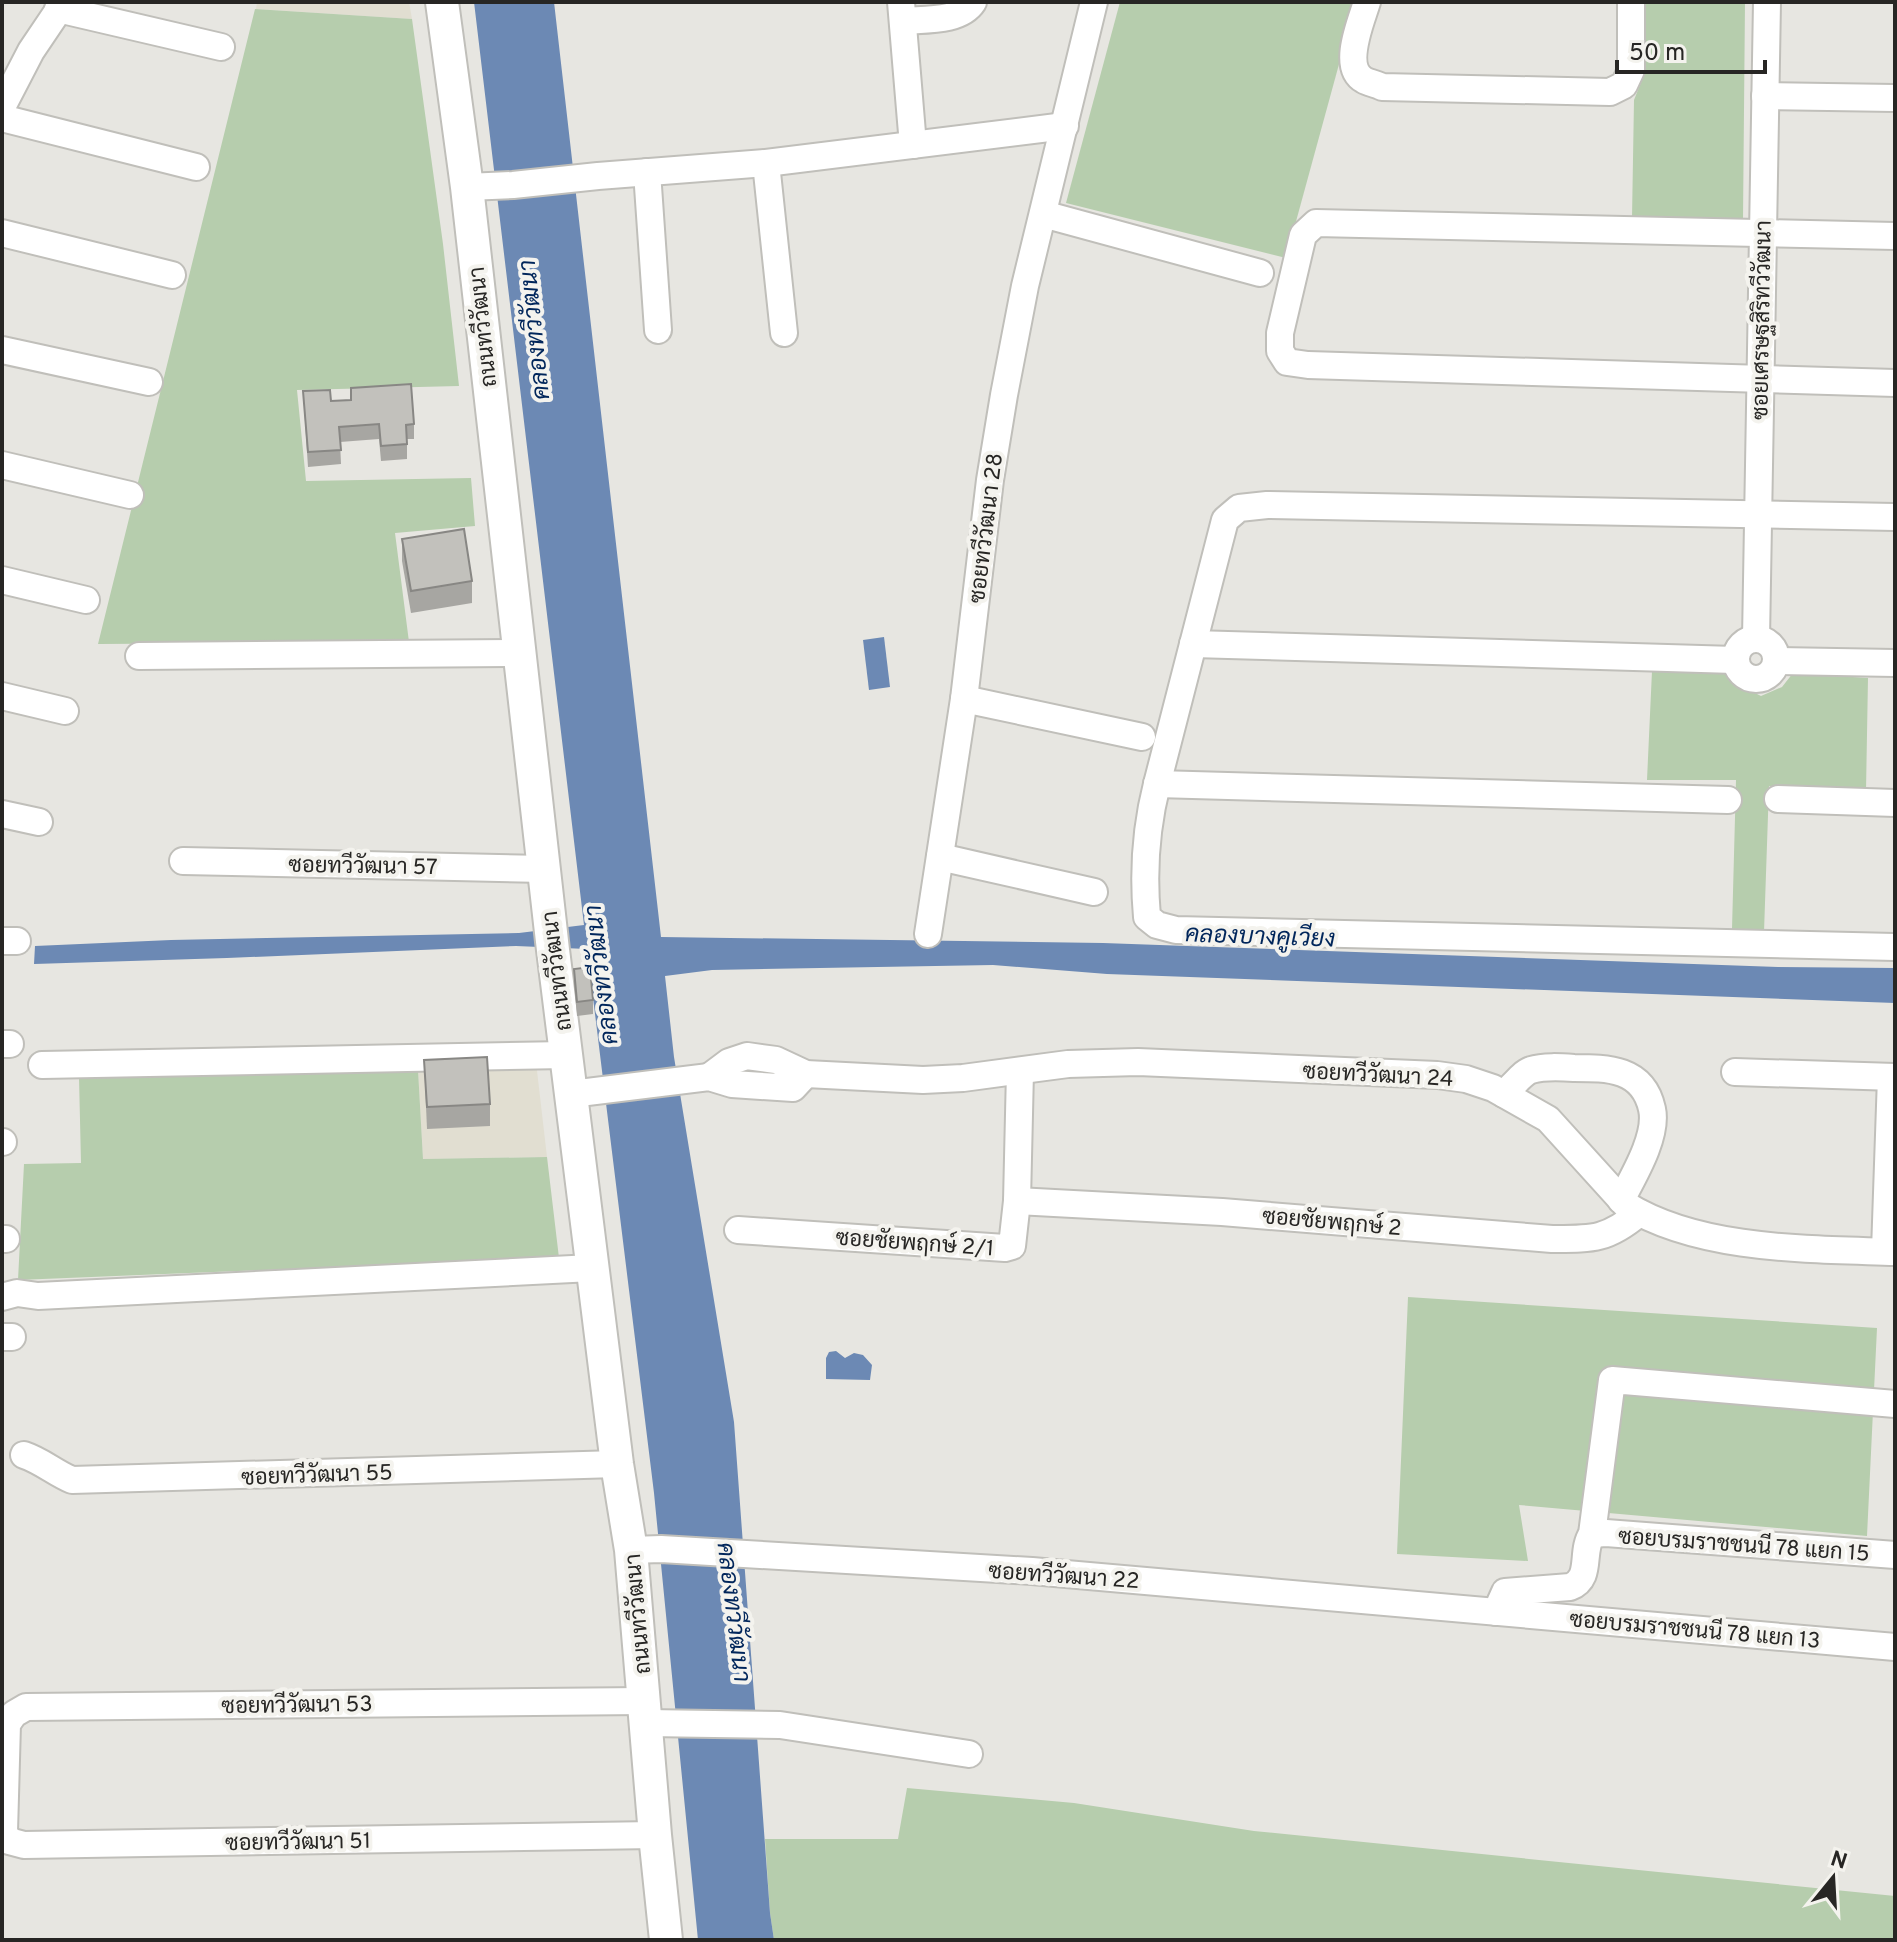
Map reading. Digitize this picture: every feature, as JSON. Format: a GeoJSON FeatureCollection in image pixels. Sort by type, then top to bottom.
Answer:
{"type":"FeatureCollection","features":[{"type":"Feature","properties":{"kind":"main road","name":"ถนนทวีวัฒนา"},"geometry":{"type":"LineString","coordinates":[[442,2],[467,187],[551,936],[617,1464],[646,1550],[655,1716],[655,1835],[666,1940]]}},
{"type":"Feature","properties":{"kind":"street"},"geometry":{"type":"LineString","coordinates":[[913,145],[902,12],[954,15],[970,7],[973,2]]}},
{"type":"Feature","properties":{"kind":"street","name":"ซอยทวีวัฒนา 28"},"geometry":{"type":"LineString","coordinates":[[928,934],[964,699],[990,480],[1004,395],[1025,286],[1094,2]]}},
{"type":"Feature","properties":{"kind":"street"},"geometry":{"type":"LineString","coordinates":[[1367,2],[1352,55],[1353,68],[1362,79],[1382,87],[1610,92],[1624,85],[1631,70],[1631,2]]}},
{"type":"Feature","properties":{"kind":"street","name":"ซอยเศรษฐสิริทวีวัฒนา"},"geometry":{"type":"LineString","coordinates":[[1756,639],[1767,2]]}},
{"type":"Feature","properties":{"kind":"street"},"geometry":{"type":"LineString","coordinates":[[2,107],[31,51],[61,6],[221,47]]}},
{"type":"Feature","properties":{"kind":"street"},"geometry":{"type":"LineString","coordinates":[[1765,96],[1895,98]]}},
{"type":"Feature","properties":{"kind":"street"},"geometry":{"type":"LineString","coordinates":[[2,118],[196,167]]}},
{"type":"Feature","properties":{"kind":"street"},"geometry":{"type":"LineString","coordinates":[[467,187],[766,163],[1065,126]]}},
{"type":"Feature","properties":{"kind":"street"},"geometry":{"type":"LineString","coordinates":[[766,163],[784,333]]}},
{"type":"Feature","properties":{"kind":"street"},"geometry":{"type":"LineString","coordinates":[[647,172],[658,330]]}},
{"type":"Feature","properties":{"kind":"street"},"geometry":{"type":"LineString","coordinates":[[1043,214],[1260,273]]}},
{"type":"Feature","properties":{"kind":"street"},"geometry":{"type":"LineString","coordinates":[[1895,236],[1316,223],[1303,235],[1280,333],[1280,351],[1287,362],[1308,365],[1895,383]]}},
{"type":"Feature","properties":{"kind":"street"},"geometry":{"type":"LineString","coordinates":[[2,233],[172,275]]}},
{"type":"Feature","properties":{"kind":"street"},"geometry":{"type":"LineString","coordinates":[[2,350],[149,382]]}},
{"type":"Feature","properties":{"kind":"street"},"geometry":{"type":"LineString","coordinates":[[2,465],[130,495]]}},
{"type":"Feature","properties":{"kind":"street"},"geometry":{"type":"LineString","coordinates":[[1895,517],[1267,505],[1239,508],[1225,520],[1151,806],[1144,882],[1147,917],[1157,925],[1176,930],[1895,947]]}},
{"type":"Feature","properties":{"kind":"street"},"geometry":{"type":"LineString","coordinates":[[2,580],[86,600]]}},
{"type":"Feature","properties":{"kind":"street"},"geometry":{"type":"LineString","coordinates":[[1756,639],[1773,648],[1776,661],[1770,673],[1752,679],[1740,673],[1735,660],[1743,643],[1756,639]]}},
{"type":"Feature","properties":{"kind":"street"},"geometry":{"type":"LineString","coordinates":[[1193,644],[1735,660]]}},
{"type":"Feature","properties":{"kind":"street"},"geometry":{"type":"LineString","coordinates":[[139,656],[519,653]]}},
{"type":"Feature","properties":{"kind":"street"},"geometry":{"type":"LineString","coordinates":[[1776,661],[1895,663]]}},
{"type":"Feature","properties":{"kind":"street"},"geometry":{"type":"LineString","coordinates":[[2,696],[65,711]]}},
{"type":"Feature","properties":{"kind":"street"},"geometry":{"type":"LineString","coordinates":[[964,699],[1142,737]]}},
{"type":"Feature","properties":{"kind":"street"},"geometry":{"type":"LineString","coordinates":[[1157,784],[1728,800]]}},
{"type":"Feature","properties":{"kind":"street"},"geometry":{"type":"LineString","coordinates":[[1778,799],[1895,803]]}},
{"type":"Feature","properties":{"kind":"street"},"geometry":{"type":"LineString","coordinates":[[2,814],[39,822]]}},
{"type":"Feature","properties":{"kind":"street"},"geometry":{"type":"LineString","coordinates":[[940,857],[1094,892]]}},
{"type":"Feature","properties":{"kind":"street","name":"ซอยทวีวัฒนา 57"},"geometry":{"type":"LineString","coordinates":[[183,861],[544,869]]}},
{"type":"Feature","properties":{"kind":"street"},"geometry":{"type":"LineString","coordinates":[[42,1065],[566,1055]]}},
{"type":"Feature","properties":{"kind":"street","name":"ซอยทวีวัฒนา 24"},"geometry":{"type":"LineString","coordinates":[[571,1094],[698,1078],[732,1084],[793,1088],[806,1074],[923,1080],[1068,1064],[1138,1062],[1437,1075],[1466,1079],[1493,1088],[1548,1119],[1630,1207],[1670,1225],[1716,1238],[1782,1248],[1890,1251]]}},
{"type":"Feature","properties":{"kind":"street"},"geometry":{"type":"LineString","coordinates":[[1504,1094],[1529,1070],[1551,1067],[1607,1068],[1631,1076],[1645,1091],[1653,1111],[1650,1137],[1630,1207]]}},
{"type":"Feature","properties":{"kind":"street","name":"ซอยชัยพฤกษ์ 2/1"},"geometry":{"type":"LineString","coordinates":[[738,1230],[1005,1248],[1012,1246],[1017,1201],[1020,1071]]}},
{"type":"Feature","properties":{"kind":"street"},"geometry":{"type":"LineString","coordinates":[[1735,1072],[1893,1077],[1890,1251]]}},
{"type":"Feature","properties":{"kind":"street","name":"ซอยชัยพฤกษ์ 2"},"geometry":{"type":"LineString","coordinates":[[1017,1201],[1222,1212],[1552,1239],[1588,1239],[1609,1234],[1623,1227],[1630,1207]]}},
{"type":"Feature","properties":{"kind":"street"},"geometry":{"type":"LineString","coordinates":[[2,1299],[17,1305],[38,1296],[592,1268]]}},
{"type":"Feature","properties":{"kind":"street"},"geometry":{"type":"LineString","coordinates":[[1496,1612],[1505,1592],[1570,1587],[1578,1584],[1584,1576],[1586,1543],[1592,1534],[1612,1380],[1895,1404]]}},
{"type":"Feature","properties":{"kind":"street","name":"ซอยทวีวัฒนา 55"},"geometry":{"type":"LineString","coordinates":[[24,1455],[39,1460],[72,1480],[617,1464]]}},
{"type":"Feature","properties":{"kind":"street","name":"ซอยบรมราชชนนี 78 แยก 15"},"geometry":{"type":"LineString","coordinates":[[1592,1534],[1895,1555]]}},
{"type":"Feature","properties":{"kind":"street","name":"ซอยทวีวัฒนา 22"},"geometry":{"type":"LineString","coordinates":[[646,1550],[1032,1571],[1496,1612]]}},
{"type":"Feature","properties":{"kind":"street","name":"ซอยบรมราชชนนี 78 แยก 13"},"geometry":{"type":"LineString","coordinates":[[1496,1612],[1895,1647]]}},
{"type":"Feature","properties":{"kind":"street","name":"ซอยทวีวัฒนา 53"},"geometry":{"type":"LineString","coordinates":[[6,1774],[7,1724],[14,1714],[26,1707],[655,1716],[780,1725],[969,1754]]}},
{"type":"Feature","properties":{"kind":"street","name":"ซอยทวีวัฒนา 51"},"geometry":{"type":"LineString","coordinates":[[6,1774],[4,1832],[9,1841],[24,1845],[655,1835]]}},
{"type":"Feature","properties":{"kind":"shaded area"},"geometry":{"type":"Polygon","coordinates":[[[257,2],[409,2],[412,19],[256,9],[257,2]]]}},
{"type":"Feature","properties":{"kind":"shaded area"},"geometry":{"type":"Polygon","coordinates":[[[536,1062],[547,1157],[423,1159],[418,1070],[536,1062]]]}},
{"type":"Feature","properties":{"kind":"green space"},"geometry":{"type":"Polygon","coordinates":[[[1120,2],[1356,2],[1286,258],[1066,203],[1120,2]]]}},
{"type":"Feature","properties":{"kind":"green space"},"geometry":{"type":"Polygon","coordinates":[[[1643,2],[1745,2],[1743,219],[1632,218],[1634,100],[1642,80],[1643,2]]]}},
{"type":"Feature","properties":{"kind":"green space"},"geometry":{"type":"Polygon","coordinates":[[[255,9],[412,19],[459,386],[297,390],[306,481],[471,478],[475,526],[395,533],[409,642],[98,644],[255,9]]]}},
{"type":"Feature","properties":{"kind":"green space"},"geometry":{"type":"Polygon","coordinates":[[[1652,671],[1726,672],[1739,685],[1761,696],[1782,687],[1793,673],[1868,678],[1866,791],[1769,786],[1764,932],[1732,929],[1736,780],[1647,780],[1652,671]]]}},
{"type":"Feature","properties":{"kind":"green space"},"geometry":{"type":"Polygon","coordinates":[[[418,1070],[423,1159],[547,1157],[559,1258],[18,1280],[24,1164],[81,1163],[79,1077],[418,1070]]]}},
{"type":"Feature","properties":{"kind":"green space"},"geometry":{"type":"Polygon","coordinates":[[[1408,1297],[1877,1328],[1867,1536],[1519,1505],[1528,1561],[1397,1554],[1408,1297]]]}},
{"type":"Feature","properties":{"kind":"green space"},"geometry":{"type":"Polygon","coordinates":[[[907,1788],[1074,1803],[1254,1831],[1895,1896],[1895,1940],[774,1940],[765,1839],[898,1839],[907,1788]]]}},
{"type":"Feature","properties":{"kind":"water","name":"คลองทวีวัฒนา"},"geometry":{"type":"Polygon","coordinates":[[[474,2],[554,2],[661,937],[1103,943],[1778,967],[1895,968],[1895,1003],[1107,974],[993,965],[712,970],[665,976],[674,1057],[734,1422],[774,1940],[698,1940],[654,1493],[587,949],[516,946],[34,964],[35,946],[519,933],[584,925],[474,2]]]}},
{"type":"Feature","properties":{"kind":"water"},"geometry":{"type":"Polygon","coordinates":[[[884,637],[890,687],[869,690],[863,640],[884,637]]]}},
{"type":"Feature","properties":{"kind":"water"},"geometry":{"type":"Polygon","coordinates":[[[836,1351],[845,1358],[854,1353],[863,1355],[872,1365],[870,1380],[826,1379],[826,1358],[829,1352],[836,1351]]]}},
{"type":"Feature","properties":{"kind":"building"},"geometry":{"type":"Polygon","coordinates":[[[411,384],[414,424],[406,425],[407,444],[381,446],[379,424],[339,427],[341,450],[308,452],[303,391],[330,390],[331,401],[351,400],[351,388],[411,384]]]}},
{"type":"Feature","properties":{"kind":"building"},"geometry":{"type":"Polygon","coordinates":[[[464,529],[472,581],[411,591],[402,539],[464,529]]]}},
{"type":"Feature","properties":{"kind":"building"},"geometry":{"type":"Polygon","coordinates":[[[590,967],[593,1000],[577,1002],[574,969],[590,967]]]}},
{"type":"Feature","properties":{"kind":"building"},"geometry":{"type":"Polygon","coordinates":[[[487,1057],[490,1104],[427,1107],[424,1060],[487,1057]]]}},
{"type":"Feature","properties":{"kind":"water label","name":"คลองบางคูเวียง"},"geometry":{"type":"Point","coordinates":[1260,936]}}]}
